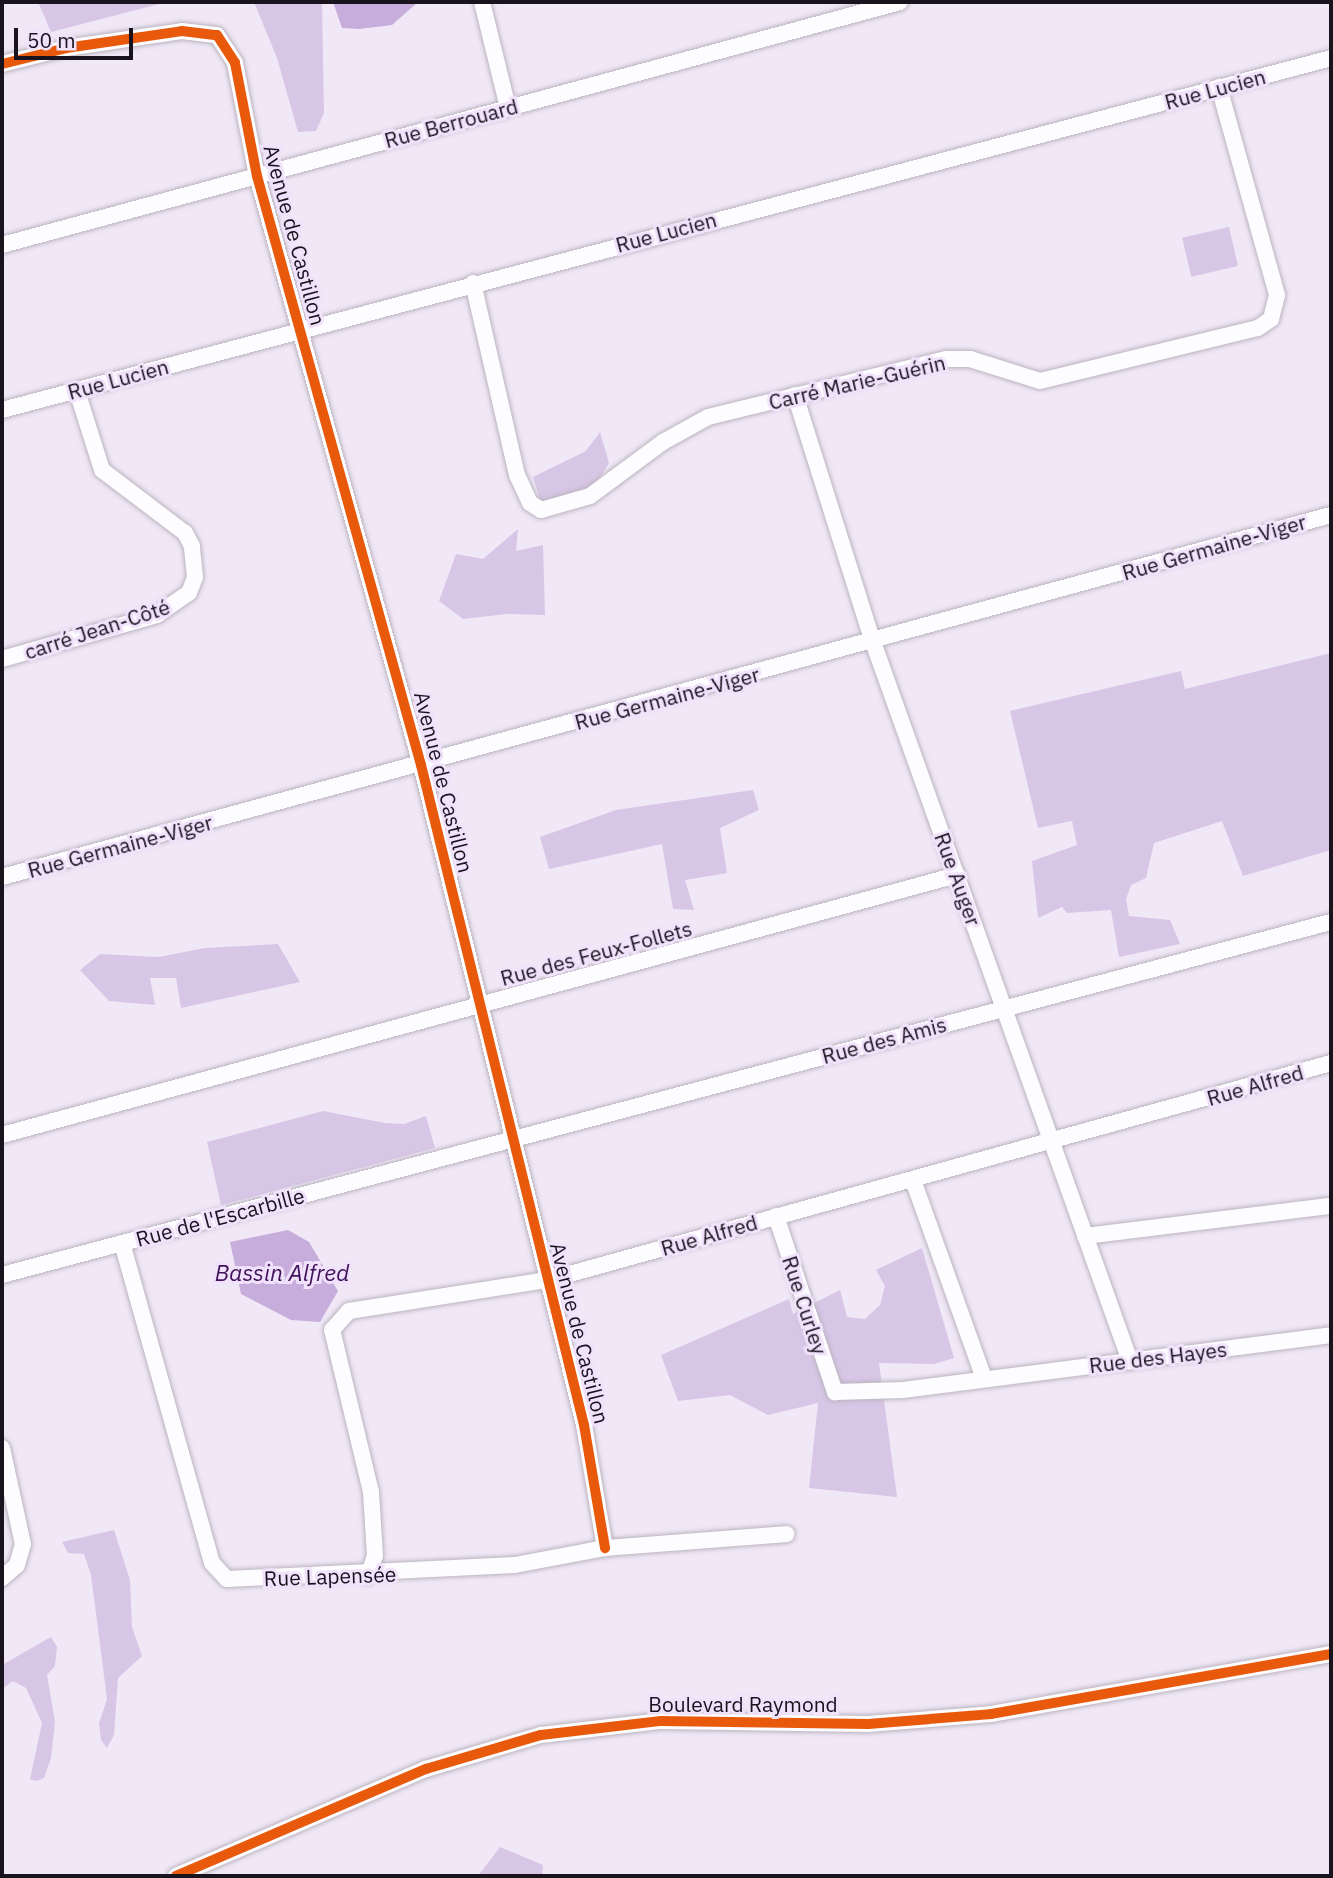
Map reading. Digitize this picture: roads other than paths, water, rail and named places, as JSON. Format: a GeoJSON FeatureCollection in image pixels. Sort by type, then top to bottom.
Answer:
{"type":"FeatureCollection","features":[{"type":"Feature","properties":{"kind":"street"},"geometry":{"type":"LineString","coordinates":[[482,2],[508,108]]}},
{"type":"Feature","properties":{"kind":"street","name":"Rue Berrouard"},"geometry":{"type":"LineString","coordinates":[[2,244],[900,2]]}},
{"type":"Feature","properties":{"kind":"street","name":"Avenue de Castillon"},"geometry":{"type":"LineString","coordinates":[[2,64],[66,48],[182,31],[217,35],[235,63],[257,176],[421,765],[584,1424],[605,1548]]}},
{"type":"Feature","properties":{"kind":"street","name":"Rue Lucien"},"geometry":{"type":"LineString","coordinates":[[2,410],[473,283],[1331,58]]}},
{"type":"Feature","properties":{"kind":"street","name":"Carré Marie-Guérin"},"geometry":{"type":"LineString","coordinates":[[473,283],[517,475],[530,503],[541,510],[590,496],[663,442],[708,417],[946,359],[970,359],[1040,381],[1258,328],[1271,319],[1277,309],[1274,279],[1219,87]]}},
{"type":"Feature","properties":{"kind":"street","name":"carré Jean-Côté"},"geometry":{"type":"LineString","coordinates":[[2,659],[157,615],[189,593],[195,577],[192,546],[185,533],[102,470],[77,391]]}},
{"type":"Feature","properties":{"kind":"street","name":"Rue Auger"},"geometry":{"type":"LineString","coordinates":[[795,395],[873,642],[1130,1361]]}},
{"type":"Feature","properties":{"kind":"street","name":"Rue Germaine-Viger"},"geometry":{"type":"LineString","coordinates":[[2,877],[873,642],[1331,515]]}},
{"type":"Feature","properties":{"kind":"street","name":"Rue des Feux-Follets"},"geometry":{"type":"LineString","coordinates":[[2,1135],[957,875]]}},
{"type":"Feature","properties":{"kind":"street","name":"Rue des Amis"},"geometry":{"type":"LineString","coordinates":[[438,1159],[1331,922]]}},
{"type":"Feature","properties":{"kind":"street","name":"Rue Alfred"},"geometry":{"type":"LineString","coordinates":[[368,1576],[375,1556],[371,1492],[331,1330],[349,1311],[548,1280],[1052,1143],[1331,1063]]}},
{"type":"Feature","properties":{"kind":"street","name":"Rue de l'Escarbille"},"geometry":{"type":"LineString","coordinates":[[2,1275],[438,1159]]}},
{"type":"Feature","properties":{"kind":"street"},"geometry":{"type":"LineString","coordinates":[[913,1180],[984,1378]]}},
{"type":"Feature","properties":{"kind":"street"},"geometry":{"type":"LineString","coordinates":[[1085,1236],[1331,1206]]}},
{"type":"Feature","properties":{"kind":"street","name":"Rue Curley"},"geometry":{"type":"LineString","coordinates":[[776,1216],[835,1392]]}},
{"type":"Feature","properties":{"kind":"street","name":"Rue Lapensée"},"geometry":{"type":"LineString","coordinates":[[122,1243],[212,1563],[227,1580],[368,1576],[514,1565],[605,1548],[786,1534]]}},
{"type":"Feature","properties":{"kind":"street","name":"Rue des Hayes"},"geometry":{"type":"LineString","coordinates":[[835,1392],[903,1390],[1331,1335]]}},
{"type":"Feature","properties":{"kind":"street"},"geometry":{"type":"LineString","coordinates":[[2,1448],[23,1544],[17,1565],[2,1578]]}},
{"type":"Feature","properties":{"kind":"street","name":"Boulevard Raymond"},"geometry":{"type":"LineString","coordinates":[[176,1876],[426,1769],[541,1735],[661,1721],[868,1724],[991,1714],[1331,1654]]}},
{"type":"Feature","properties":{"kind":"water"},"geometry":{"type":"Polygon","coordinates":[[[333,2],[418,2],[392,25],[359,29],[342,28],[333,2]]]}},
{"type":"Feature","properties":{"kind":"water","name":"Bassin Alfred"},"geometry":{"type":"Polygon","coordinates":[[[288,1230],[309,1242],[338,1291],[320,1322],[291,1320],[241,1294],[230,1242],[288,1230]]]}}]}
